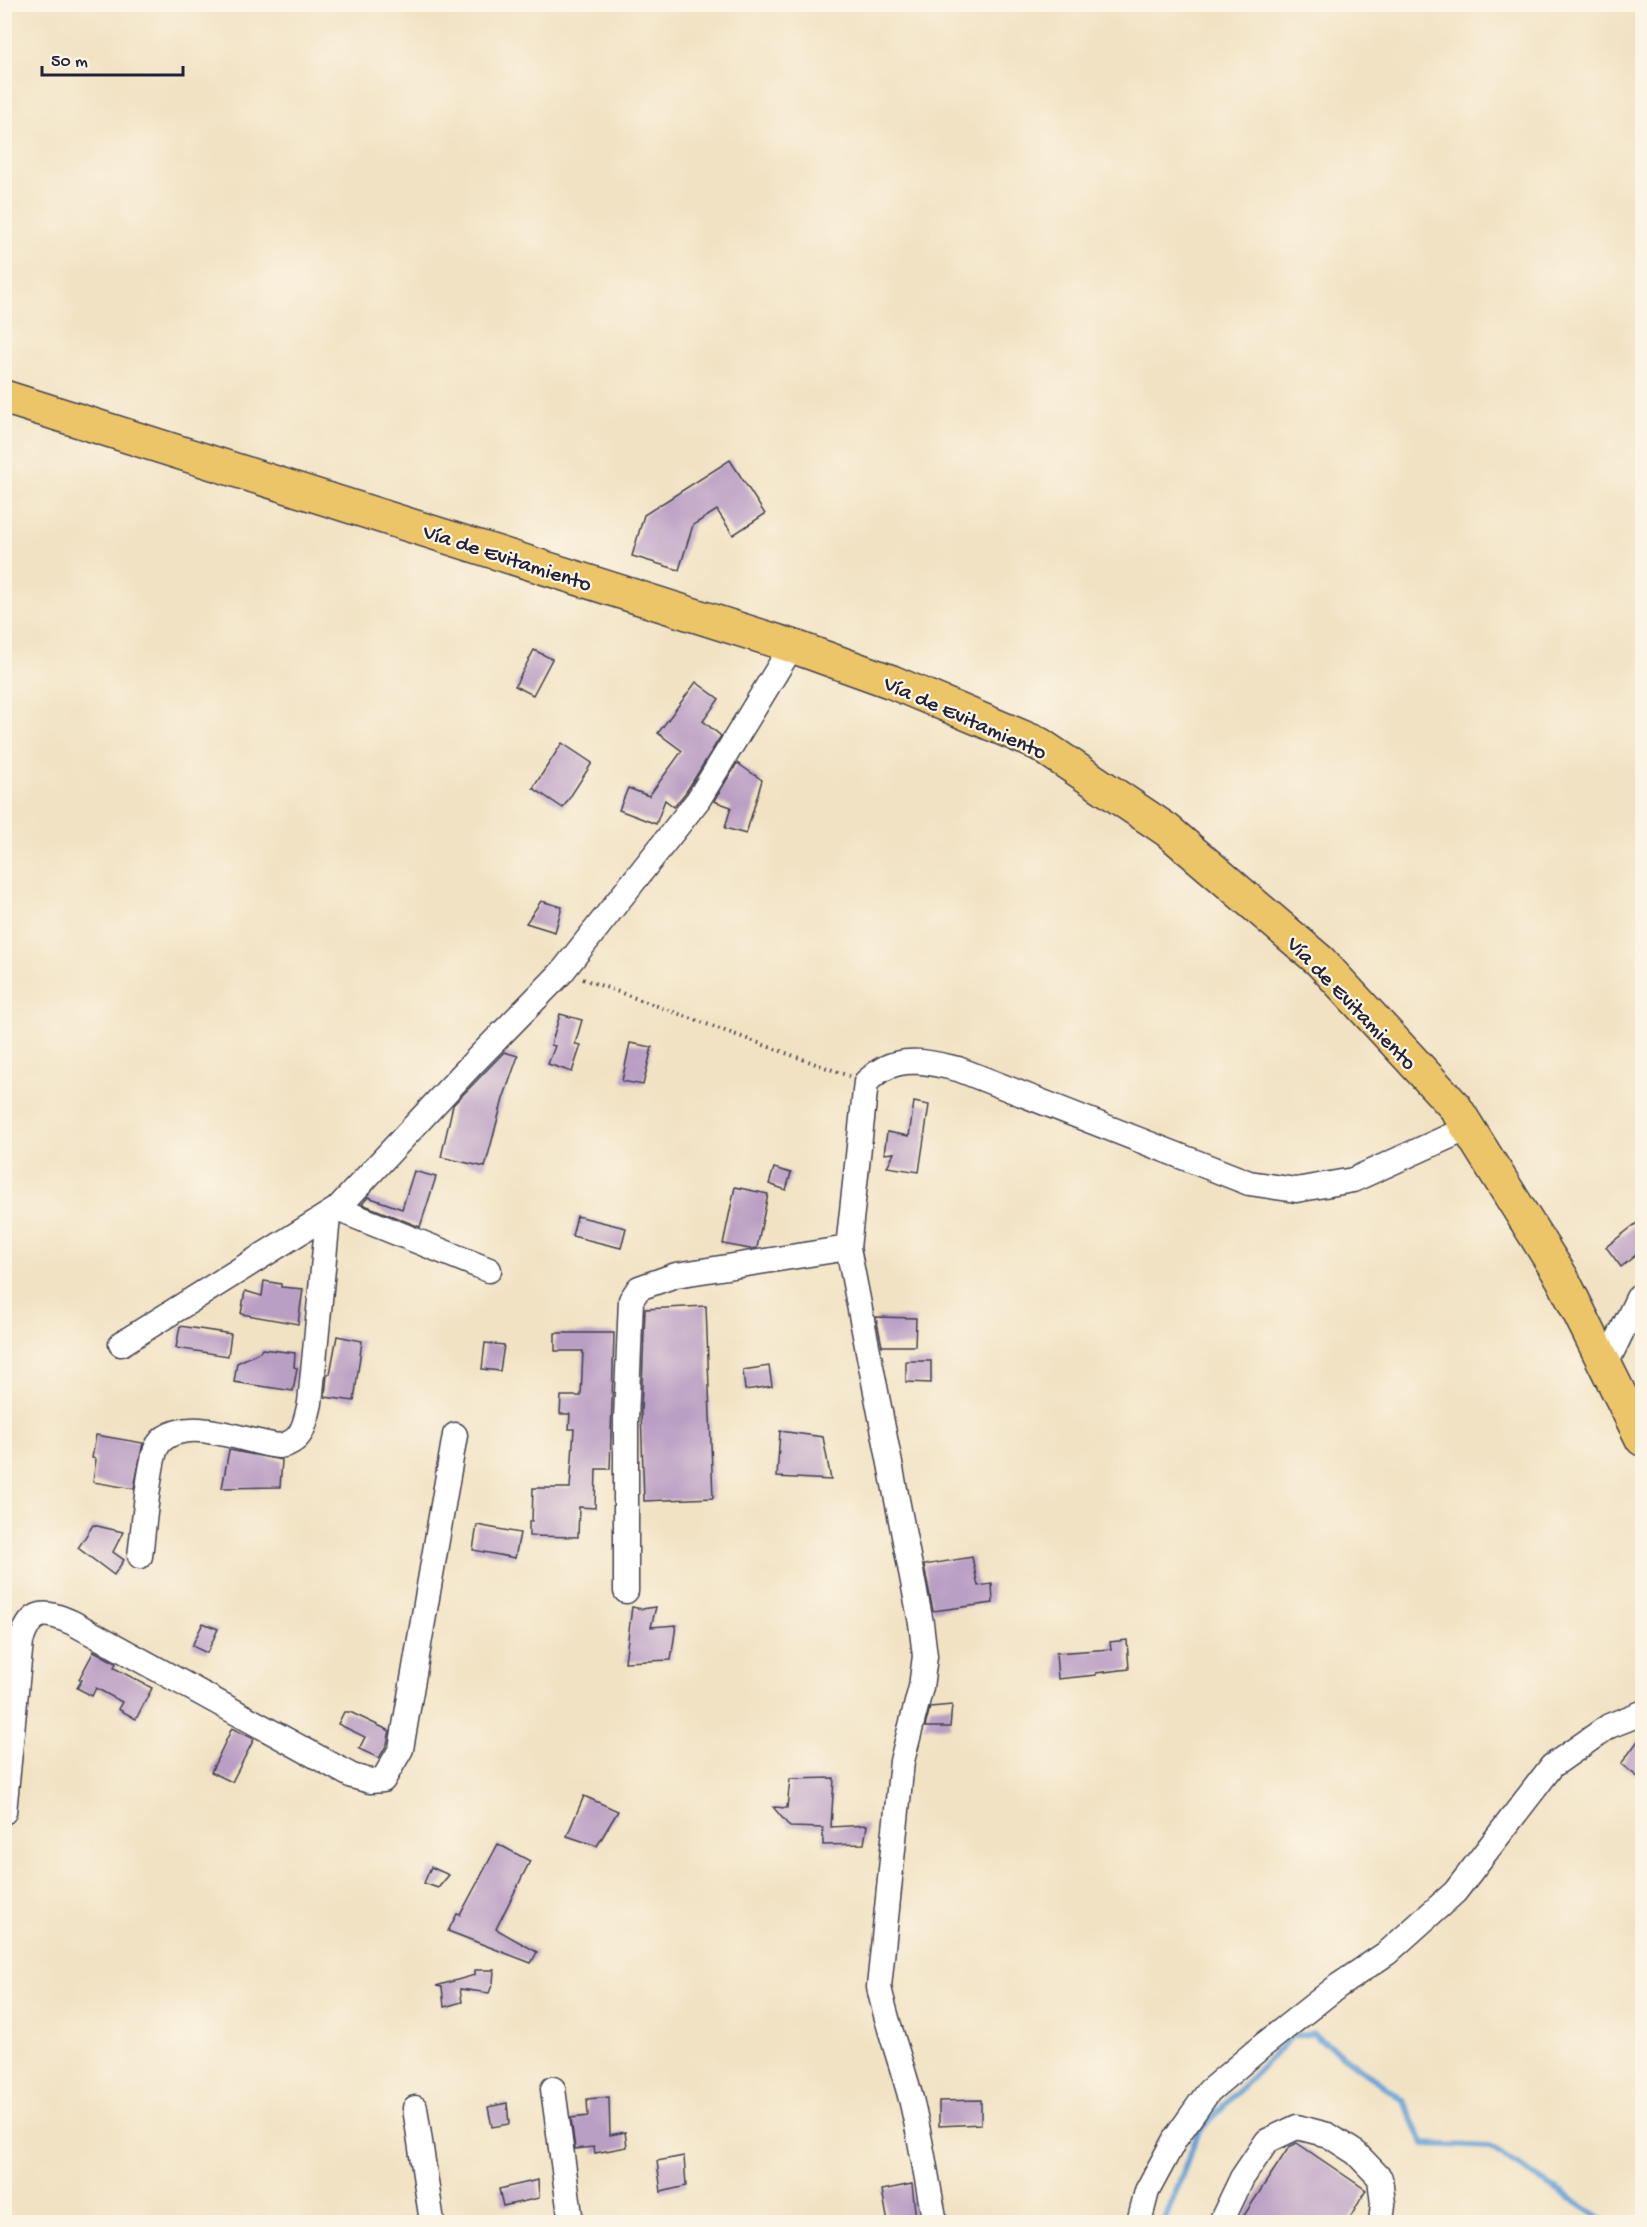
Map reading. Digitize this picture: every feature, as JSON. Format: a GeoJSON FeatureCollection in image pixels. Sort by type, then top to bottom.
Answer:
{"type":"FeatureCollection","features":[{"type":"Feature","properties":{"kind":"highway","name":"Vía de Evitamiento"},"geometry":{"type":"LineString","coordinates":[[4,397],[792,646],[892,682],[1039,744],[1167,830],[1320,961],[1455,1107],[1563,1278],[1642,1439]]}},
{"type":"Feature","properties":{"kind":"street"},"geometry":{"type":"LineString","coordinates":[[121,1344],[332,1213],[562,972],[698,800],[792,646]]}},
{"type":"Feature","properties":{"kind":"street"},"geometry":{"type":"LineString","coordinates":[[935,2223],[912,2102],[885,2017],[879,1987],[902,1761],[921,1687],[925,1656],[921,1623],[848,1248],[866,1082],[886,1067],[909,1062],[933,1063],[958,1069],[1249,1183],[1296,1190],[1353,1180],[1468,1128]]}},
{"type":"Feature","properties":{"kind":"street"},"geometry":{"type":"LineString","coordinates":[[332,1213],[489,1270]]}},
{"type":"Feature","properties":{"kind":"street"},"geometry":{"type":"LineString","coordinates":[[140,1556],[157,1445],[170,1434],[201,1430],[278,1446],[289,1445],[298,1437],[305,1425],[310,1403],[332,1213]]}},
{"type":"Feature","properties":{"kind":"street"},"geometry":{"type":"LineString","coordinates":[[626,1591],[626,1419],[631,1300],[639,1288],[676,1275],[848,1248]]}},
{"type":"Feature","properties":{"kind":"street"},"geometry":{"type":"LineString","coordinates":[[1606,1364],[1642,1294]]}},
{"type":"Feature","properties":{"kind":"street"},"geometry":{"type":"LineString","coordinates":[[4,1812],[21,1641],[30,1620],[39,1614],[54,1614],[73,1623],[352,1776],[370,1781],[383,1780],[401,1749],[455,1435]]}},
{"type":"Feature","properties":{"kind":"street"},"geometry":{"type":"LineString","coordinates":[[1139,2223],[1147,2191],[1175,2139],[1209,2091],[1338,1986],[1387,1953],[1455,1892],[1552,1766],[1610,1726],[1642,1713]]}},
{"type":"Feature","properties":{"kind":"street"},"geometry":{"type":"LineString","coordinates":[[553,2089],[571,2223]]}},
{"type":"Feature","properties":{"kind":"street"},"geometry":{"type":"LineString","coordinates":[[415,2108],[432,2223]]}},
{"type":"Feature","properties":{"kind":"street"},"geometry":{"type":"LineString","coordinates":[[1221,2223],[1242,2178],[1267,2141],[1297,2127],[1328,2135],[1356,2153],[1380,2178],[1383,2204],[1381,2223]]}},
{"type":"Feature","properties":{"kind":"path"},"geometry":{"type":"LineString","coordinates":[[562,972],[866,1082]]}},
{"type":"Feature","properties":{"kind":"building"},"geometry":{"type":"Polygon","coordinates":[[[730,460],[765,514],[733,535],[717,510],[693,525],[679,570],[632,556],[644,515],[730,460]]]}},
{"type":"Feature","properties":{"kind":"building"},"geometry":{"type":"Polygon","coordinates":[[[534,650],[552,659],[533,695],[515,686],[534,650]]]}},
{"type":"Feature","properties":{"kind":"building"},"geometry":{"type":"Polygon","coordinates":[[[696,682],[719,699],[703,721],[721,736],[674,807],[665,800],[656,824],[619,810],[628,788],[649,796],[682,751],[658,733],[696,682]]]}},
{"type":"Feature","properties":{"kind":"building"},"geometry":{"type":"Polygon","coordinates":[[[562,743],[592,763],[563,808],[533,788],[562,743]]]}},
{"type":"Feature","properties":{"kind":"building"},"geometry":{"type":"Polygon","coordinates":[[[737,763],[762,780],[746,834],[725,828],[731,807],[714,801],[737,763]]]}},
{"type":"Feature","properties":{"kind":"building"},"geometry":{"type":"Polygon","coordinates":[[[541,901],[562,907],[555,932],[526,923],[541,901]]]}},
{"type":"Feature","properties":{"kind":"building"},"geometry":{"type":"Polygon","coordinates":[[[560,1014],[582,1020],[575,1044],[581,1045],[572,1072],[548,1064],[555,1046],[551,1045],[560,1014]]]}},
{"type":"Feature","properties":{"kind":"building"},"geometry":{"type":"Polygon","coordinates":[[[630,1043],[652,1047],[643,1085],[622,1081],[630,1043]]]}},
{"type":"Feature","properties":{"kind":"building"},"geometry":{"type":"Polygon","coordinates":[[[504,1052],[518,1056],[503,1099],[485,1167],[441,1157],[453,1105],[504,1052]]]}},
{"type":"Feature","properties":{"kind":"building"},"geometry":{"type":"Polygon","coordinates":[[[914,1102],[929,1105],[919,1172],[887,1167],[894,1153],[884,1154],[887,1132],[909,1136],[914,1102]]]}},
{"type":"Feature","properties":{"kind":"building"},"geometry":{"type":"Polygon","coordinates":[[[774,1168],[791,1173],[786,1190],[769,1184],[774,1168]]]}},
{"type":"Feature","properties":{"kind":"building"},"geometry":{"type":"Polygon","coordinates":[[[414,1171],[436,1177],[420,1227],[362,1204],[368,1197],[402,1209],[414,1171]]]}},
{"type":"Feature","properties":{"kind":"building"},"geometry":{"type":"Polygon","coordinates":[[[735,1187],[768,1194],[757,1248],[750,1249],[723,1244],[735,1187]]]}},
{"type":"Feature","properties":{"kind":"building"},"geometry":{"type":"Polygon","coordinates":[[[577,1216],[626,1228],[621,1248],[572,1236],[577,1216]]]}},
{"type":"Feature","properties":{"kind":"building"},"geometry":{"type":"Polygon","coordinates":[[[1642,1219],[1642,1250],[1621,1267],[1606,1247],[1642,1219]]]}},
{"type":"Feature","properties":{"kind":"building"},"geometry":{"type":"Polygon","coordinates":[[[264,1281],[281,1284],[281,1287],[303,1289],[298,1324],[241,1314],[245,1291],[262,1296],[264,1281]]]}},
{"type":"Feature","properties":{"kind":"building"},"geometry":{"type":"Polygon","coordinates":[[[706,1306],[713,1498],[644,1501],[641,1411],[645,1309],[706,1306]]]}},
{"type":"Feature","properties":{"kind":"building"},"geometry":{"type":"Polygon","coordinates":[[[876,1317],[916,1318],[915,1346],[882,1346],[876,1317]]]}},
{"type":"Feature","properties":{"kind":"building"},"geometry":{"type":"Polygon","coordinates":[[[180,1326],[231,1334],[228,1356],[176,1348],[180,1326]]]}},
{"type":"Feature","properties":{"kind":"building"},"geometry":{"type":"Polygon","coordinates":[[[555,1333],[614,1333],[610,1469],[596,1469],[595,1508],[579,1507],[578,1537],[529,1536],[533,1488],[570,1488],[574,1429],[569,1429],[570,1414],[560,1414],[561,1396],[581,1396],[583,1351],[555,1351],[555,1333]]]}},
{"type":"Feature","properties":{"kind":"building"},"geometry":{"type":"Polygon","coordinates":[[[337,1336],[362,1341],[354,1401],[325,1397],[327,1374],[330,1374],[337,1336]]]}},
{"type":"Feature","properties":{"kind":"building"},"geometry":{"type":"Polygon","coordinates":[[[485,1343],[504,1345],[500,1371],[482,1369],[485,1343]]]}},
{"type":"Feature","properties":{"kind":"building"},"geometry":{"type":"Polygon","coordinates":[[[262,1349],[295,1353],[294,1367],[297,1368],[293,1391],[234,1382],[237,1363],[262,1349]]]}},
{"type":"Feature","properties":{"kind":"building"},"geometry":{"type":"Polygon","coordinates":[[[906,1361],[931,1361],[931,1383],[906,1382],[906,1361]]]}},
{"type":"Feature","properties":{"kind":"building"},"geometry":{"type":"Polygon","coordinates":[[[769,1366],[772,1386],[745,1390],[743,1370],[769,1366]]]}},
{"type":"Feature","properties":{"kind":"building"},"geometry":{"type":"Polygon","coordinates":[[[780,1431],[823,1437],[831,1480],[777,1477],[780,1431]]]}},
{"type":"Feature","properties":{"kind":"building"},"geometry":{"type":"Polygon","coordinates":[[[96,1435],[143,1443],[134,1489],[93,1482],[96,1459],[92,1458],[96,1435]]]}},
{"type":"Feature","properties":{"kind":"building"},"geometry":{"type":"Polygon","coordinates":[[[229,1450],[282,1460],[280,1487],[222,1488],[229,1450]]]}},
{"type":"Feature","properties":{"kind":"building"},"geometry":{"type":"Polygon","coordinates":[[[93,1525],[123,1532],[113,1552],[124,1560],[114,1575],[78,1548],[93,1525]]]}},
{"type":"Feature","properties":{"kind":"building"},"geometry":{"type":"Polygon","coordinates":[[[477,1525],[520,1533],[515,1558],[473,1550],[477,1525]]]}},
{"type":"Feature","properties":{"kind":"building"},"geometry":{"type":"Polygon","coordinates":[[[972,1557],[978,1586],[992,1584],[993,1603],[933,1611],[924,1565],[972,1557]]]}},
{"type":"Feature","properties":{"kind":"building"},"geometry":{"type":"Polygon","coordinates":[[[632,1607],[642,1609],[656,1607],[651,1627],[676,1625],[671,1660],[625,1662],[632,1607]]]}},
{"type":"Feature","properties":{"kind":"building"},"geometry":{"type":"Polygon","coordinates":[[[203,1623],[218,1629],[207,1653],[192,1646],[203,1623]]]}},
{"type":"Feature","properties":{"kind":"building"},"geometry":{"type":"Polygon","coordinates":[[[1127,1640],[1129,1669],[1058,1679],[1056,1653],[1111,1649],[1110,1642],[1127,1640]]]}},
{"type":"Feature","properties":{"kind":"building"},"geometry":{"type":"Polygon","coordinates":[[[94,1651],[116,1663],[114,1668],[152,1688],[136,1719],[118,1709],[122,1702],[96,1688],[92,1696],[77,1688],[82,1680],[79,1679],[94,1651]]]}},
{"type":"Feature","properties":{"kind":"building"},"geometry":{"type":"Polygon","coordinates":[[[952,1705],[950,1727],[925,1727],[930,1707],[952,1705]]]}},
{"type":"Feature","properties":{"kind":"building"},"geometry":{"type":"Polygon","coordinates":[[[344,1712],[350,1712],[390,1731],[387,1744],[379,1758],[359,1749],[365,1737],[338,1724],[344,1712]]]}},
{"type":"Feature","properties":{"kind":"building"},"geometry":{"type":"Polygon","coordinates":[[[232,1728],[254,1739],[232,1782],[211,1772],[232,1728]]]}},
{"type":"Feature","properties":{"kind":"building"},"geometry":{"type":"Polygon","coordinates":[[[1642,1735],[1642,1780],[1621,1764],[1642,1735]]]}},
{"type":"Feature","properties":{"kind":"building"},"geometry":{"type":"Polygon","coordinates":[[[834,1778],[831,1827],[867,1825],[864,1844],[823,1845],[823,1828],[790,1827],[773,1807],[787,1808],[790,1779],[834,1778]]]}},
{"type":"Feature","properties":{"kind":"building"},"geometry":{"type":"Polygon","coordinates":[[[584,1796],[618,1811],[597,1846],[567,1836],[584,1796]]]}},
{"type":"Feature","properties":{"kind":"building"},"geometry":{"type":"Polygon","coordinates":[[[498,1844],[530,1861],[496,1929],[537,1952],[531,1963],[448,1931],[457,1914],[460,1915],[498,1844]]]}},
{"type":"Feature","properties":{"kind":"building"},"geometry":{"type":"Polygon","coordinates":[[[431,1867],[449,1875],[438,1888],[424,1883],[431,1867]]]}},
{"type":"Feature","properties":{"kind":"building"},"geometry":{"type":"Polygon","coordinates":[[[475,1970],[494,1970],[489,1993],[460,1989],[462,2002],[444,2007],[442,1987],[436,1986],[475,1975],[475,1970]]]}},
{"type":"Feature","properties":{"kind":"building"},"geometry":{"type":"Polygon","coordinates":[[[609,2097],[610,2135],[625,2132],[627,2147],[595,2153],[594,2147],[575,2149],[571,2118],[588,2116],[587,2099],[609,2097]]]}},
{"type":"Feature","properties":{"kind":"building"},"geometry":{"type":"Polygon","coordinates":[[[981,2100],[981,2124],[939,2126],[939,2101],[981,2100]]]}},
{"type":"Feature","properties":{"kind":"building"},"geometry":{"type":"Polygon","coordinates":[[[507,2103],[509,2124],[492,2127],[488,2107],[507,2103]]]}},
{"type":"Feature","properties":{"kind":"building"},"geometry":{"type":"Polygon","coordinates":[[[1297,2143],[1366,2190],[1347,2223],[1239,2223],[1289,2147],[1297,2143]]]}},
{"type":"Feature","properties":{"kind":"building"},"geometry":{"type":"Polygon","coordinates":[[[684,2156],[686,2186],[661,2192],[657,2161],[684,2156]]]}},
{"type":"Feature","properties":{"kind":"building"},"geometry":{"type":"Polygon","coordinates":[[[538,2180],[539,2198],[503,2206],[499,2189],[538,2180]]]}},
{"type":"Feature","properties":{"kind":"building"},"geometry":{"type":"Polygon","coordinates":[[[912,2184],[916,2220],[888,2223],[882,2190],[912,2184]]]}},
{"type":"Feature","properties":{"kind":"waterway"},"geometry":{"type":"LineString","coordinates":[[1164,2222],[1199,2131],[1292,2036],[1313,2034],[1403,2100],[1424,2144],[1490,2147],[1607,2222]]}}]}
